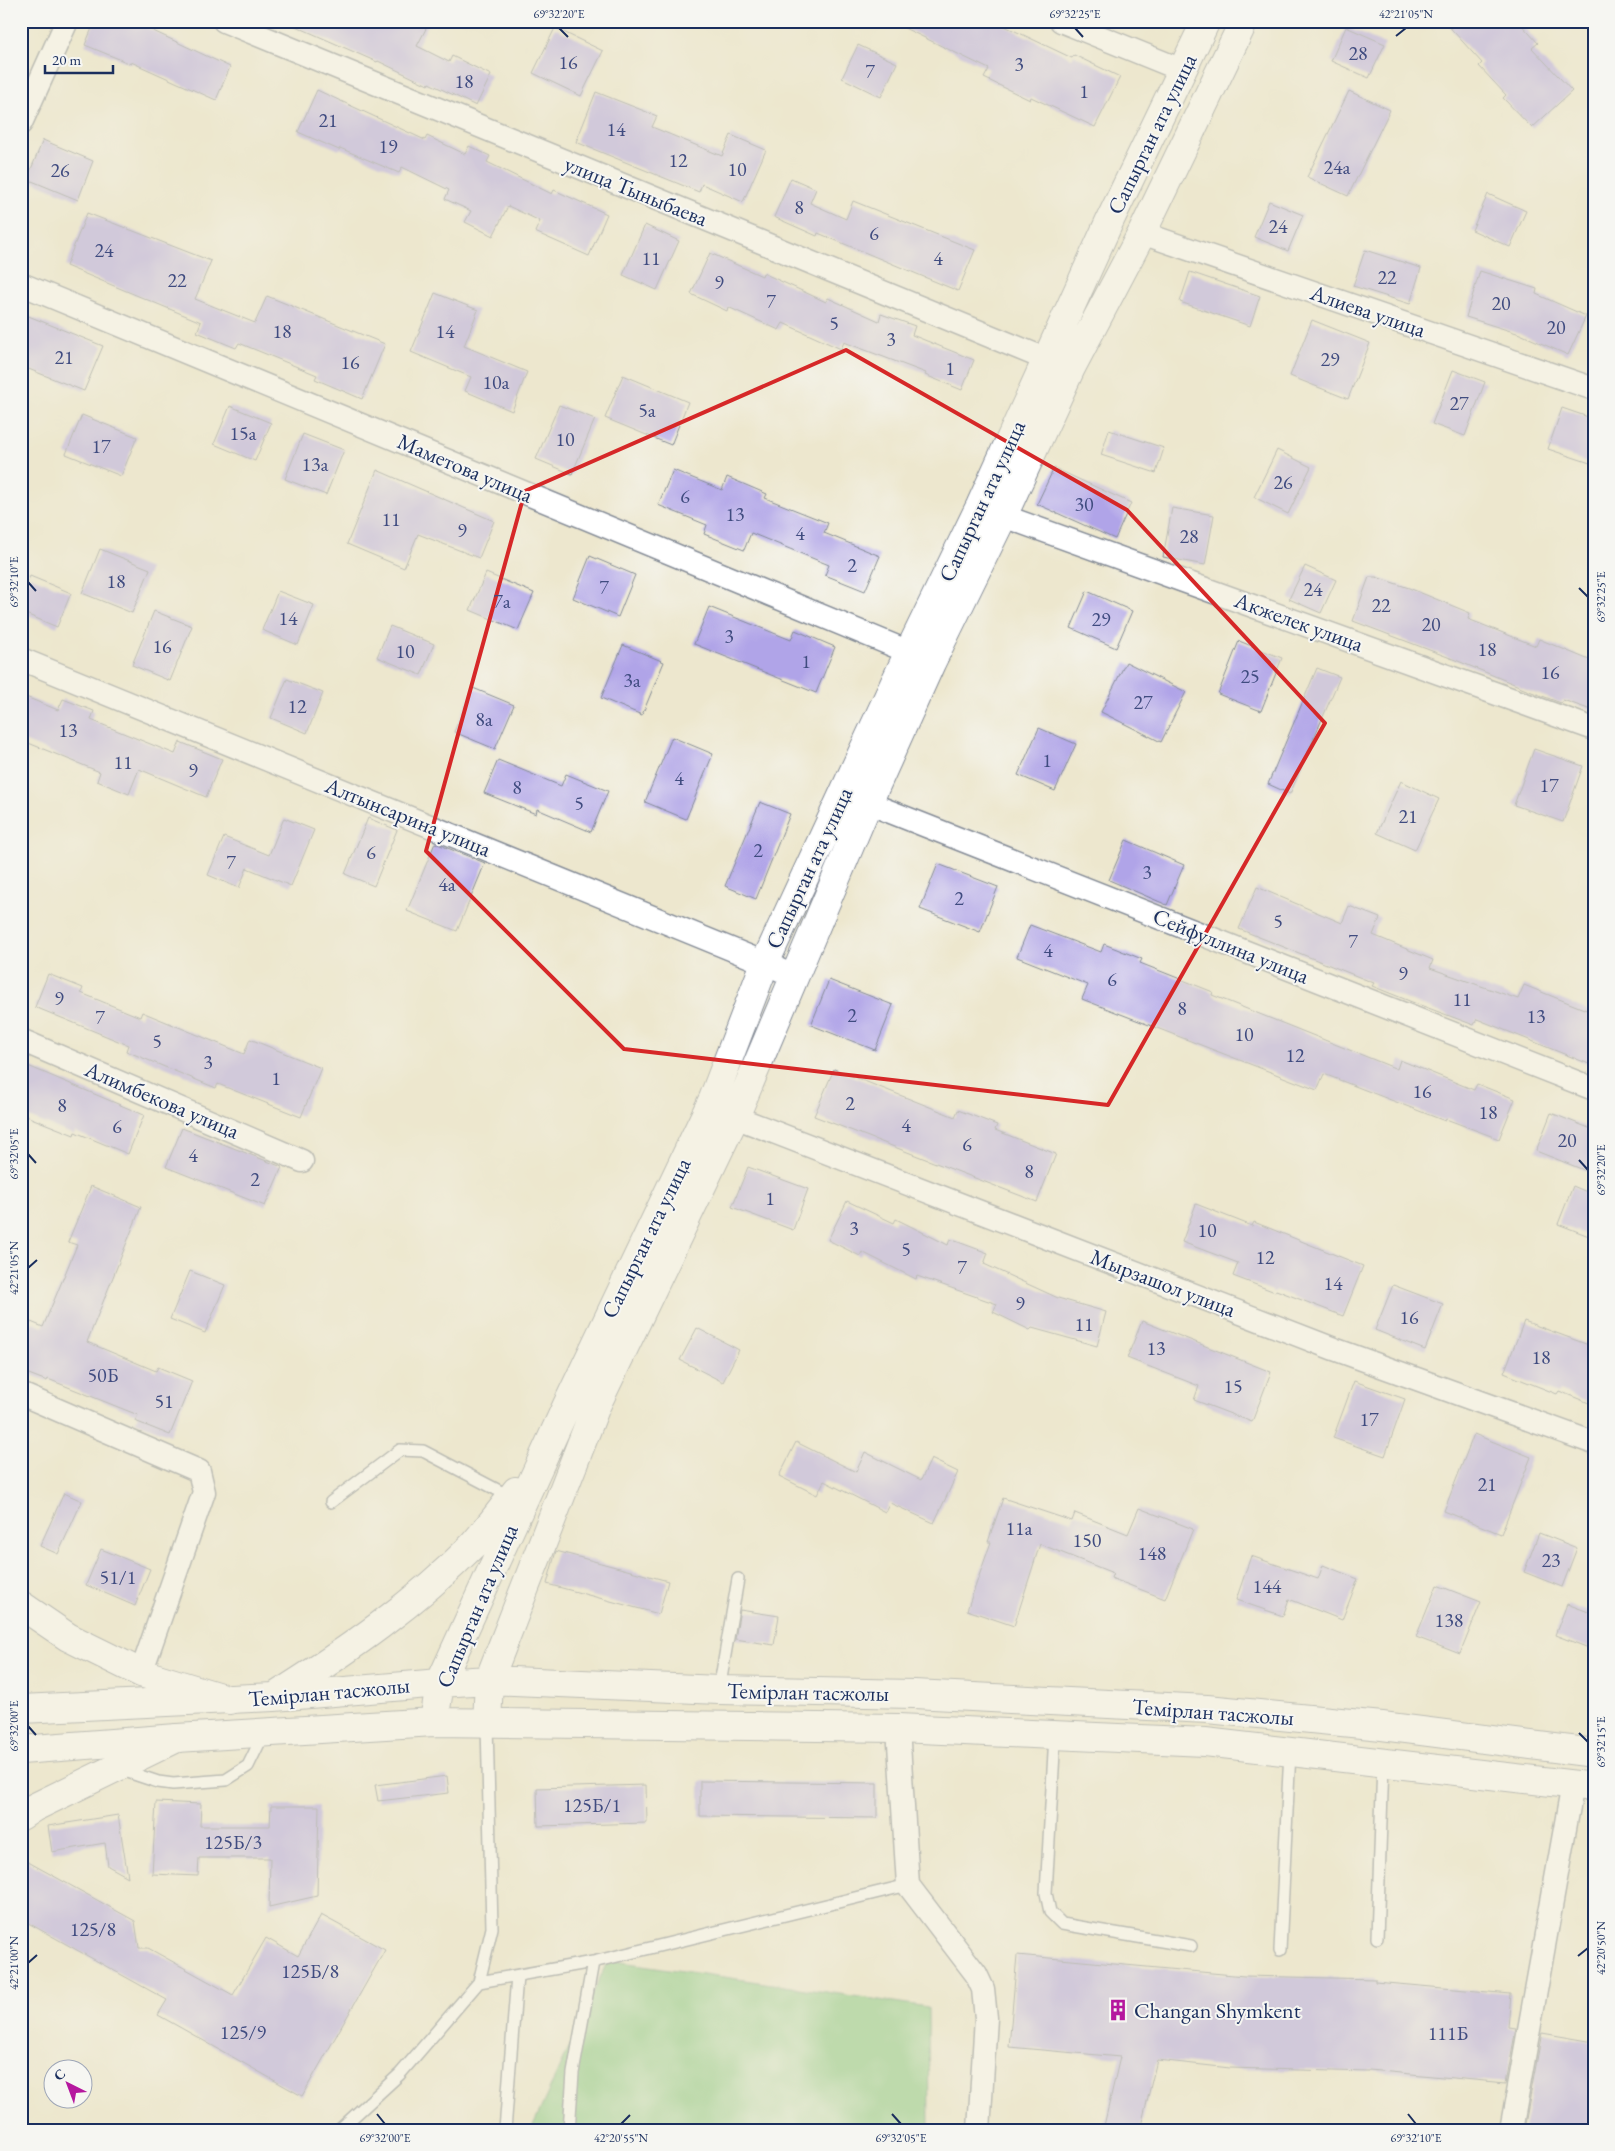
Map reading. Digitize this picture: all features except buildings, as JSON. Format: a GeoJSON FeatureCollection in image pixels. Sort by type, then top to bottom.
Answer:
{"type":"FeatureCollection","features":[{"type":"Feature","properties":{"kind":"main road","name":"Сапырган ата улица"},"geometry":{"type":"LineString","coordinates":[[434,1722],[440,1682],[542,1459],[713,1099],[765,964],[909,652],[1048,360],[1110,220],[1206,21]]}},
{"type":"Feature","properties":{"kind":"main road","name":"Сапырган ата улица"},"geometry":{"type":"LineString","coordinates":[[487,1724],[489,1680],[596,1406],[735,1117],[868,803],[932,663],[1003,516],[1071,368],[1142,233],[1244,21]]}},
{"type":"Feature","properties":{"kind":"main road"},"geometry":{"type":"LineString","coordinates":[[274,1697],[328,1664],[418,1595],[473,1544],[542,1459]]}},
{"type":"Feature","properties":{"kind":"main road"},"geometry":{"type":"LineString","coordinates":[[21,1605],[68,1637],[141,1672],[230,1700]]}},
{"type":"Feature","properties":{"kind":"main road","name":"Темірлан тасжолы"},"geometry":{"type":"LineString","coordinates":[[21,1709],[230,1700],[440,1682],[489,1680],[720,1690],[914,1694],[1207,1709],[1382,1726],[1594,1753]]}},
{"type":"Feature","properties":{"kind":"main road","name":"Темірлан тасжолы"},"geometry":{"type":"LineString","coordinates":[[21,1750],[434,1722],[898,1728],[1205,1742],[1583,1785]]}},
{"type":"Feature","properties":{"kind":"main road"},"geometry":{"type":"LineString","coordinates":[[21,1816],[33,1808],[115,1767],[177,1738]]}},
{"type":"Feature","properties":{"kind":"street"},"geometry":{"type":"LineString","coordinates":[[21,123],[67,21]]}},
{"type":"Feature","properties":{"kind":"street","name":"улица Тыныбаева"},"geometry":{"type":"LineString","coordinates":[[224,21],[1048,360]]}},
{"type":"Feature","properties":{"kind":"street"},"geometry":{"type":"LineString","coordinates":[[1061,21],[1182,70]]}},
{"type":"Feature","properties":{"kind":"street","name":"Алиева улица"},"geometry":{"type":"LineString","coordinates":[[1142,233],[1594,389]]}},
{"type":"Feature","properties":{"kind":"street","name":"Маметова улица"},"geometry":{"type":"LineString","coordinates":[[21,284],[909,652]]}},
{"type":"Feature","properties":{"kind":"street","name":"Акжелек улица"},"geometry":{"type":"LineString","coordinates":[[1003,516],[1594,729]]}},
{"type":"Feature","properties":{"kind":"street","name":"Алтынсарина улица"},"geometry":{"type":"LineString","coordinates":[[21,658],[795,977]]}},
{"type":"Feature","properties":{"kind":"street","name":"Сейфуллина улица"},"geometry":{"type":"LineString","coordinates":[[868,803],[1594,1089]]}},
{"type":"Feature","properties":{"kind":"street","name":"Алимбекова улица"},"geometry":{"type":"LineString","coordinates":[[21,1040],[302,1161]]}},
{"type":"Feature","properties":{"kind":"street","name":"Мырзашол улица"},"geometry":{"type":"LineString","coordinates":[[735,1117],[1325,1345],[1594,1443]]}},
{"type":"Feature","properties":{"kind":"street"},"geometry":{"type":"LineString","coordinates":[[21,1394],[200,1471],[204,1492],[141,1672]]}},
{"type":"Feature","properties":{"kind":"street"},"geometry":{"type":"LineString","coordinates":[[898,1728],[908,1885],[976,1974],[983,1989],[986,2018],[979,2130]]}},
{"type":"Feature","properties":{"kind":"street"},"geometry":{"type":"LineString","coordinates":[[1511,2130],[1583,1785]]}},
{"type":"Feature","properties":{"kind":"lane"},"geometry":{"type":"LineString","coordinates":[[331,1502],[400,1450],[423,1451],[511,1497]]}},
{"type":"Feature","properties":{"kind":"lane"},"geometry":{"type":"LineString","coordinates":[[720,1690],[738,1580]]}},
{"type":"Feature","properties":{"kind":"lane"},"geometry":{"type":"LineString","coordinates":[[339,2130],[400,2074],[480,1982],[492,1928],[487,1724]]}},
{"type":"Feature","properties":{"kind":"lane"},"geometry":{"type":"LineString","coordinates":[[115,1767],[158,1782],[173,1784],[226,1780],[248,1766],[265,1732]]}},
{"type":"Feature","properties":{"kind":"lane"},"geometry":{"type":"LineString","coordinates":[[1054,1735],[1046,1893],[1050,1912],[1062,1924],[1191,1946]]}},
{"type":"Feature","properties":{"kind":"lane"},"geometry":{"type":"LineString","coordinates":[[1280,1950],[1290,1751]]}},
{"type":"Feature","properties":{"kind":"lane"},"geometry":{"type":"LineString","coordinates":[[1377,1938],[1384,1762]]}},
{"type":"Feature","properties":{"kind":"lane"},"geometry":{"type":"LineString","coordinates":[[480,1982],[593,1962],[908,1885]]}},
{"type":"Feature","properties":{"kind":"lane"},"geometry":{"type":"LineString","coordinates":[[569,2130],[573,2073],[593,1962]]}},
{"type":"Feature","properties":{"kind":"lane"},"geometry":{"type":"LineString","coordinates":[[505,2130],[517,1976]]}},
{"type":"Feature","properties":{"kind":"highlighted area"},"geometry":{"type":"Polygon","coordinates":[[[846,350],[1127,510],[1325,723],[1108,1105],[624,1049],[426,851],[525,491],[846,350]]]}},
{"type":"Feature","properties":{"kind":"green space"},"geometry":{"type":"Polygon","coordinates":[[[608,1960],[928,2007],[929,2130],[531,2130],[608,1960]]]}},
{"type":"Feature","properties":{"kind":"place","name":"Changan Shymkent"},"geometry":{"type":"Point","coordinates":[1118,2010]}}]}
